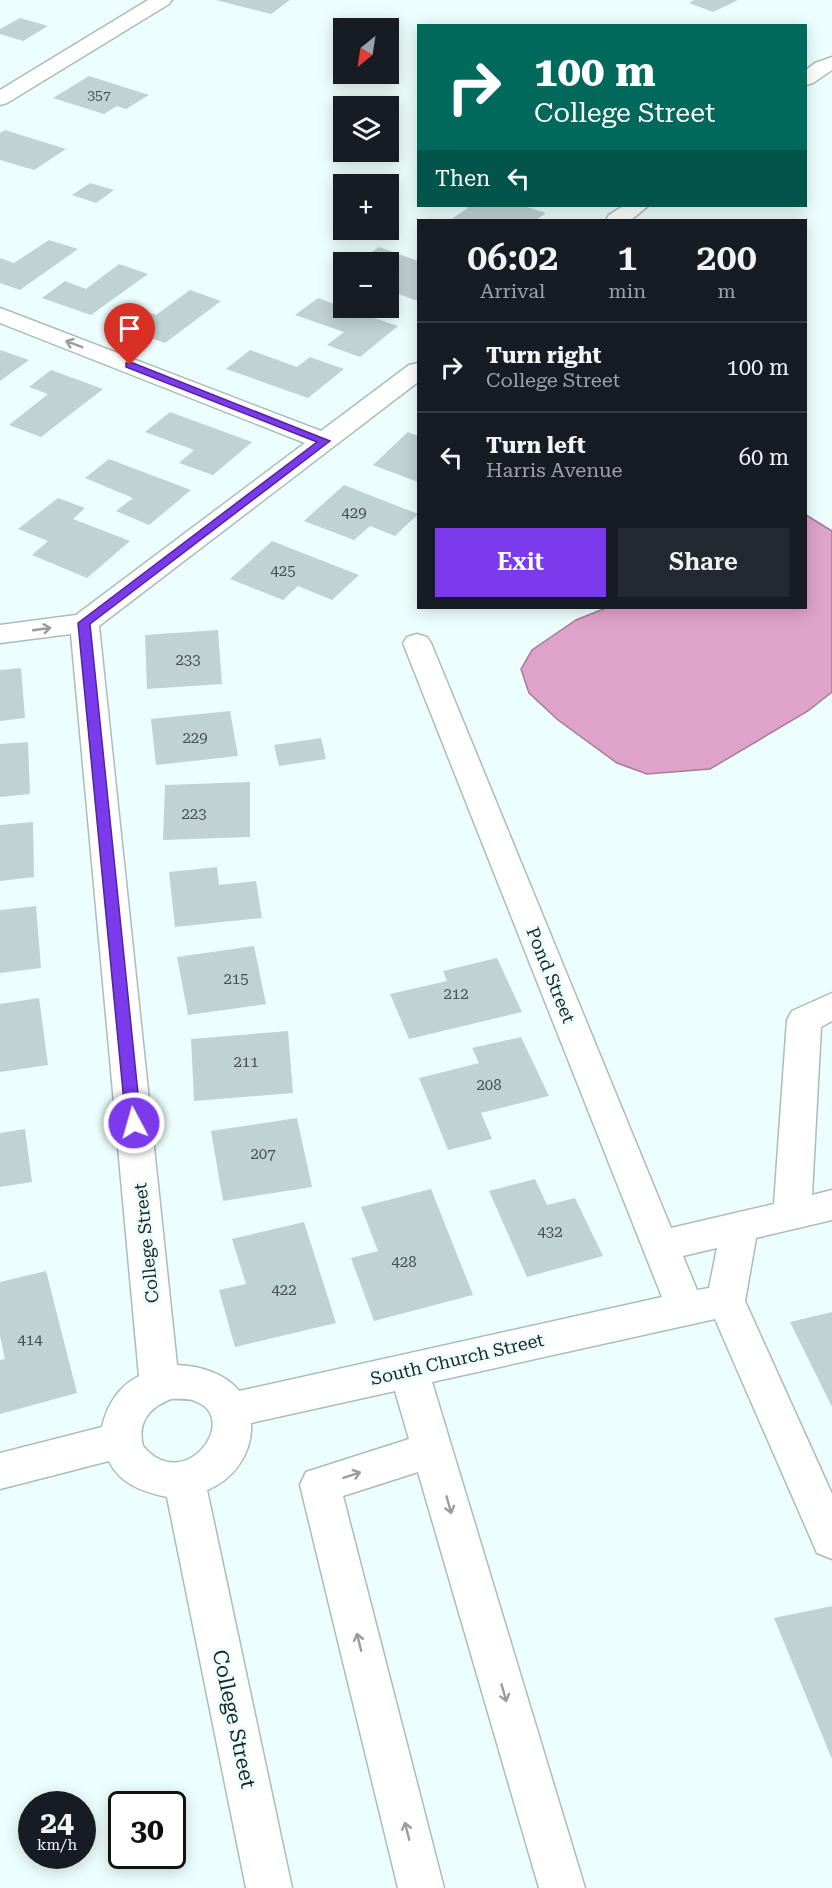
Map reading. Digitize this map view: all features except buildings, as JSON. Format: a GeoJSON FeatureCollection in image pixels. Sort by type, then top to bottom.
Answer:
{"type":"FeatureCollection","features":[{"type":"Feature","properties":{"kind":"street"},"geometry":{"type":"LineString","coordinates":[[0,99],[162,0]]}},
{"type":"Feature","properties":{"kind":"street"},"geometry":{"type":"LineString","coordinates":[[807,78],[832,63]]}},
{"type":"Feature","properties":{"kind":"street"},"geometry":{"type":"LineString","coordinates":[[618,219],[636,207]]}},
{"type":"Feature","properties":{"kind":"street"},"geometry":{"type":"LineString","coordinates":[[0,315],[324,441]]}},
{"type":"Feature","properties":{"kind":"street"},"geometry":{"type":"LineString","coordinates":[[0,634],[84,623],[417,371]]}},
{"type":"Feature","properties":{"kind":"street","name":"College Street"},"geometry":{"type":"LineString","coordinates":[[84,623],[160,1386]]}},
{"type":"Feature","properties":{"kind":"street","name":"Pond Street"},"geometry":{"type":"LineString","coordinates":[[417,643],[685,1308]]}},
{"type":"Feature","properties":{"kind":"street"},"geometry":{"type":"LineString","coordinates":[[792,1215],[804,1020],[832,1006]]}},
{"type":"Feature","properties":{"kind":"street"},"geometry":{"type":"LineString","coordinates":[[660,1246],[832,1206]]}},
{"type":"Feature","properties":{"kind":"street"},"geometry":{"type":"LineString","coordinates":[[739,1227],[726,1301],[832,1540]]}},
{"type":"Feature","properties":{"kind":"street","name":"South Church Street"},"geometry":{"type":"LineString","coordinates":[[229,1412],[408,1369],[726,1301]]}},
{"type":"Feature","properties":{"kind":"street"},"geometry":{"type":"LineString","coordinates":[[408,1369],[562,1888]]}},
{"type":"Feature","properties":{"kind":"street"},"geometry":{"type":"LineString","coordinates":[[170,1382],[191,1382],[211,1390],[225,1403],[229,1412],[232,1421],[231,1440],[222,1458],[205,1472],[184,1480],[162,1480],[142,1472],[127,1458],[120,1440],[123,1421],[133,1403],[149,1389],[170,1382]]}},
{"type":"Feature","properties":{"kind":"street"},"geometry":{"type":"LineString","coordinates":[[0,1471],[120,1440]]}},
{"type":"Feature","properties":{"kind":"street"},"geometry":{"type":"LineString","coordinates":[[421,1888],[320,1485],[432,1449]]}},
{"type":"Feature","properties":{"kind":"street","name":"College Street"},"geometry":{"type":"LineString","coordinates":[[184,1480],[269,1888]]}},
{"type":"Feature","properties":{"kind":"shaded area"},"geometry":{"type":"Polygon","coordinates":[[[807,516],[832,531],[832,692],[808,711],[710,769],[647,774],[617,763],[558,720],[529,693],[521,669],[532,650],[576,620],[604,609],[807,609],[807,516]]]}},
{"type":"Feature","properties":{"kind":"route"},"geometry":{"type":"LineString","coordinates":[[130,365],[324,441],[84,623],[134,1123]]}}]}
